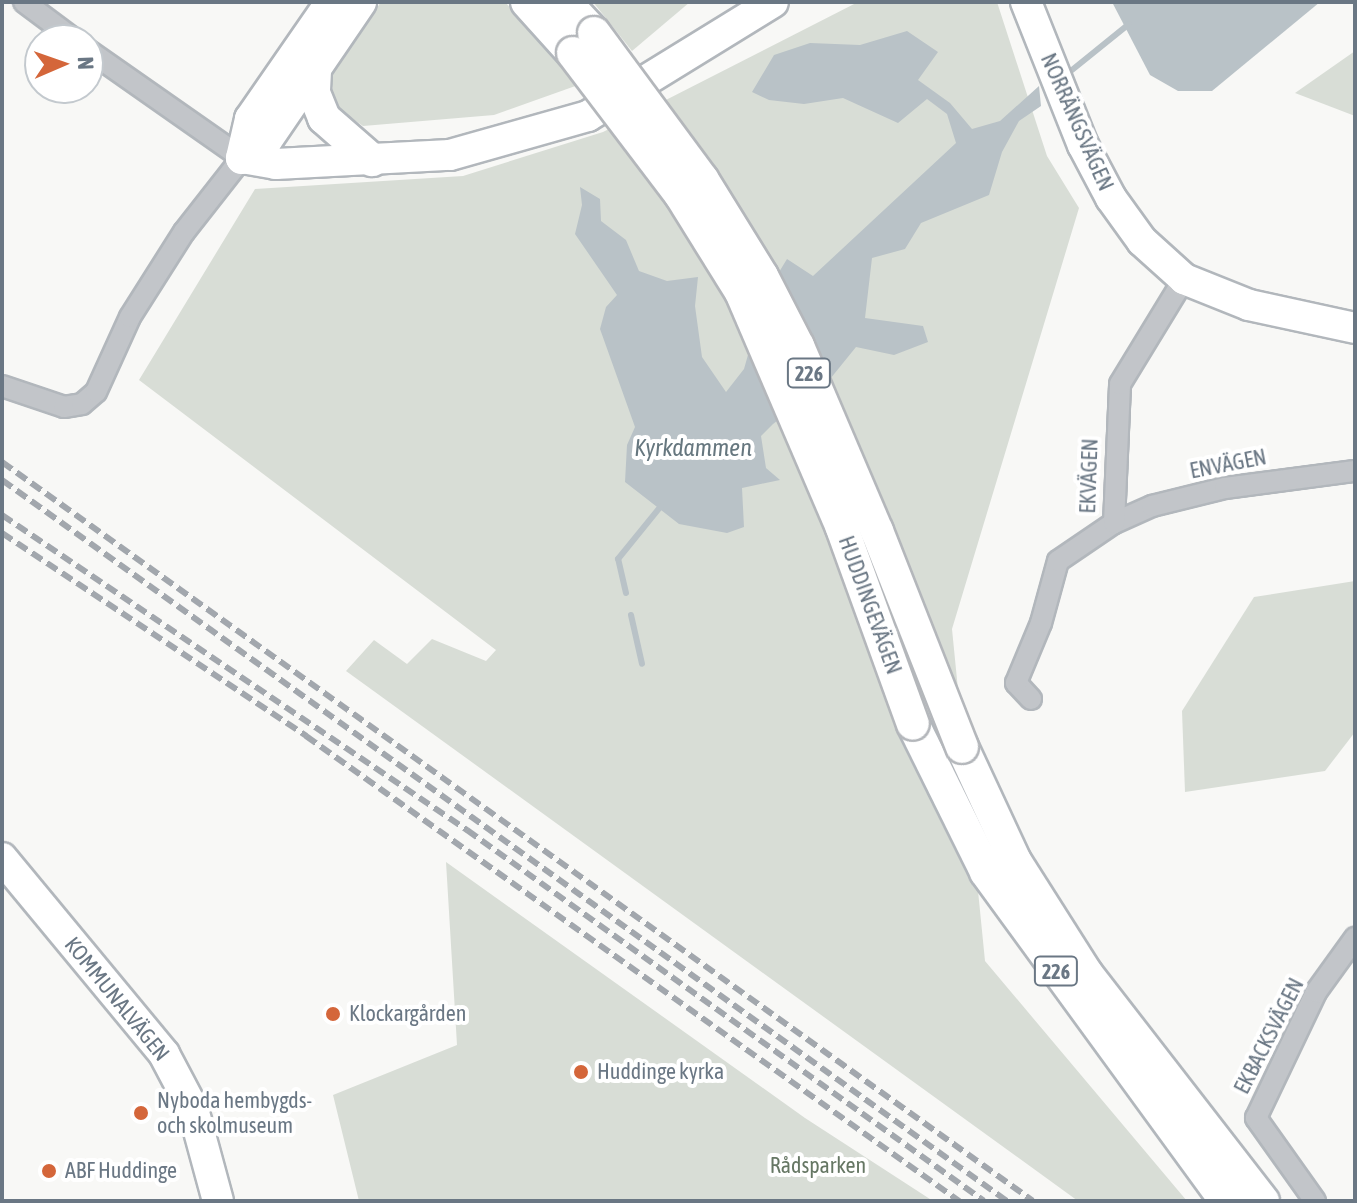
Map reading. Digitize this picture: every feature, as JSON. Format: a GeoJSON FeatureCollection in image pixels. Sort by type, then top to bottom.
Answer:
{"type":"FeatureCollection","features":[{"type":"Feature","properties":{"kind":"main road"},"geometry":{"type":"LineString","coordinates":[[242,158],[251,119],[332,2]]}},
{"type":"Feature","properties":{"kind":"main road"},"geometry":{"type":"LineString","coordinates":[[242,158],[266,140],[360,2]]}},
{"type":"Feature","properties":{"kind":"main road","name":"HUDDINGEVÄGEN"},"geometry":{"type":"LineString","coordinates":[[527,2],[584,43],[702,179],[762,276],[871,516],[962,747],[1015,861],[1086,973],[1263,1201]]}},
{"type":"Feature","properties":{"kind":"main road","name":"HUDDINGEVÄGEN"},"geometry":{"type":"LineString","coordinates":[[565,2],[584,43],[741,292],[842,528],[913,724],[986,872],[1226,1201]]}},
{"type":"Feature","properties":{"kind":"main road"},"geometry":{"type":"LineString","coordinates":[[315,71],[314,93],[324,118],[372,160]]}},
{"type":"Feature","properties":{"kind":"street"},"geometry":{"type":"LineString","coordinates":[[24,2],[54,24]]}},
{"type":"Feature","properties":{"kind":"street"},"geometry":{"type":"LineString","coordinates":[[104,61],[242,158],[276,164],[450,155],[588,116],[773,2]]}},
{"type":"Feature","properties":{"kind":"street","name":"NORRÄNGSVÄGEN"},"geometry":{"type":"LineString","coordinates":[[1026,2],[1083,145],[1111,198],[1142,241],[1184,279],[1249,305],[1355,328]]}},
{"type":"Feature","properties":{"kind":"street"},"geometry":{"type":"LineString","coordinates":[[2,386],[64,407],[82,404],[96,392],[136,306],[184,232],[242,158]]}},
{"type":"Feature","properties":{"kind":"street","name":"EKVÄGEN"},"geometry":{"type":"LineString","coordinates":[[1031,699],[1016,683],[1041,623],[1058,561],[1114,523],[1120,384],[1184,279]]}},
{"type":"Feature","properties":{"kind":"street","name":"ENVÄGEN"},"geometry":{"type":"LineString","coordinates":[[1114,523],[1152,506],[1225,488],[1355,471]]}},
{"type":"Feature","properties":{"kind":"street","name":"KOMMUNALVÄGEN"},"geometry":{"type":"LineString","coordinates":[[5,867],[164,1054],[193,1109],[218,1201]]}},
{"type":"Feature","properties":{"kind":"street","name":"EKBACKSVÄGEN"},"geometry":{"type":"LineString","coordinates":[[1315,1201],[1256,1118],[1316,992],[1355,938]]}},
{"type":"Feature","properties":{"kind":"green space"},"geometry":{"type":"Polygon","coordinates":[[[381,2],[505,2],[581,84],[494,115],[363,126],[334,106],[330,74],[381,2]]]}},
{"type":"Feature","properties":{"kind":"green space"},"geometry":{"type":"Polygon","coordinates":[[[593,2],[690,2],[632,51],[593,2]]]}},
{"type":"Feature","properties":{"kind":"green space"},"geometry":{"type":"Polygon","coordinates":[[[858,2],[997,2],[1047,156],[1079,208],[952,629],[985,961],[1187,1201],[1078,1201],[346,671],[374,640],[407,664],[432,639],[486,661],[496,650],[139,380],[255,189],[463,176],[603,132],[858,2]]]}},
{"type":"Feature","properties":{"kind":"green space"},"geometry":{"type":"Polygon","coordinates":[[[1355,51],[1355,116],[1295,93],[1355,51]]]}},
{"type":"Feature","properties":{"kind":"green space"},"geometry":{"type":"Polygon","coordinates":[[[1355,581],[1355,732],[1325,771],[1185,792],[1182,711],[1254,597],[1355,581]]]}},
{"type":"Feature","properties":{"kind":"green space","name":"Rådsparken"},"geometry":{"type":"Polygon","coordinates":[[[446,862],[805,1118],[933,1201],[359,1201],[333,1095],[457,1045],[446,862]]]}},
{"type":"Feature","properties":{"kind":"water"},"geometry":{"type":"Polygon","coordinates":[[[1112,2],[1320,2],[1212,91],[1178,91],[1150,75],[1112,2]]]}},
{"type":"Feature","properties":{"kind":"water","name":"Kyrkdammen"},"geometry":{"type":"Polygon","coordinates":[[[907,31],[938,52],[918,80],[950,103],[972,129],[1000,121],[1039,86],[1041,106],[1019,121],[1002,152],[989,195],[921,223],[905,249],[872,258],[865,318],[923,326],[928,342],[894,355],[856,347],[826,384],[761,436],[766,468],[780,480],[742,488],[744,527],[727,533],[679,524],[625,482],[627,445],[635,427],[600,329],[606,307],[617,295],[575,234],[582,205],[580,187],[600,199],[601,221],[626,240],[639,271],[667,281],[698,277],[695,306],[702,357],[726,392],[744,369],[765,295],[787,259],[813,276],[956,143],[947,114],[927,99],[898,123],[843,98],[804,104],[769,100],[752,92],[774,55],[810,43],[860,45],[907,31]]]}},
{"type":"Feature","properties":{"kind":"waterway"},"geometry":{"type":"LineString","coordinates":[[1072,70],[1129,24]]}},
{"type":"Feature","properties":{"kind":"waterway"},"geometry":{"type":"LineString","coordinates":[[626,593],[618,559],[661,506]]}},
{"type":"Feature","properties":{"kind":"waterway"},"geometry":{"type":"LineString","coordinates":[[631,615],[642,664]]}},
{"type":"Feature","properties":{"kind":"railway"},"geometry":{"type":"LineString","coordinates":[[2,462],[1033,1201]]}},
{"type":"Feature","properties":{"kind":"railway"},"geometry":{"type":"LineString","coordinates":[[2,480],[1007,1201]]}},
{"type":"Feature","properties":{"kind":"railway"},"geometry":{"type":"LineString","coordinates":[[2,515],[467,830],[984,1201]]}},
{"type":"Feature","properties":{"kind":"railway"},"geometry":{"type":"LineString","coordinates":[[2,533],[306,736],[959,1201]]}},
{"type":"Feature","properties":{"kind":"place","name":"Klockargården"},"geometry":{"type":"Point","coordinates":[333,1014]}},
{"type":"Feature","properties":{"kind":"place","name":"Huddinge kyrka"},"geometry":{"type":"Point","coordinates":[581,1072]}},
{"type":"Feature","properties":{"kind":"place","name":"Nyboda hembygds- och skolmuseum"},"geometry":{"type":"Point","coordinates":[141,1113]}},
{"type":"Feature","properties":{"kind":"place","name":"ABF Huddinge"},"geometry":{"type":"Point","coordinates":[49,1171]}}]}
